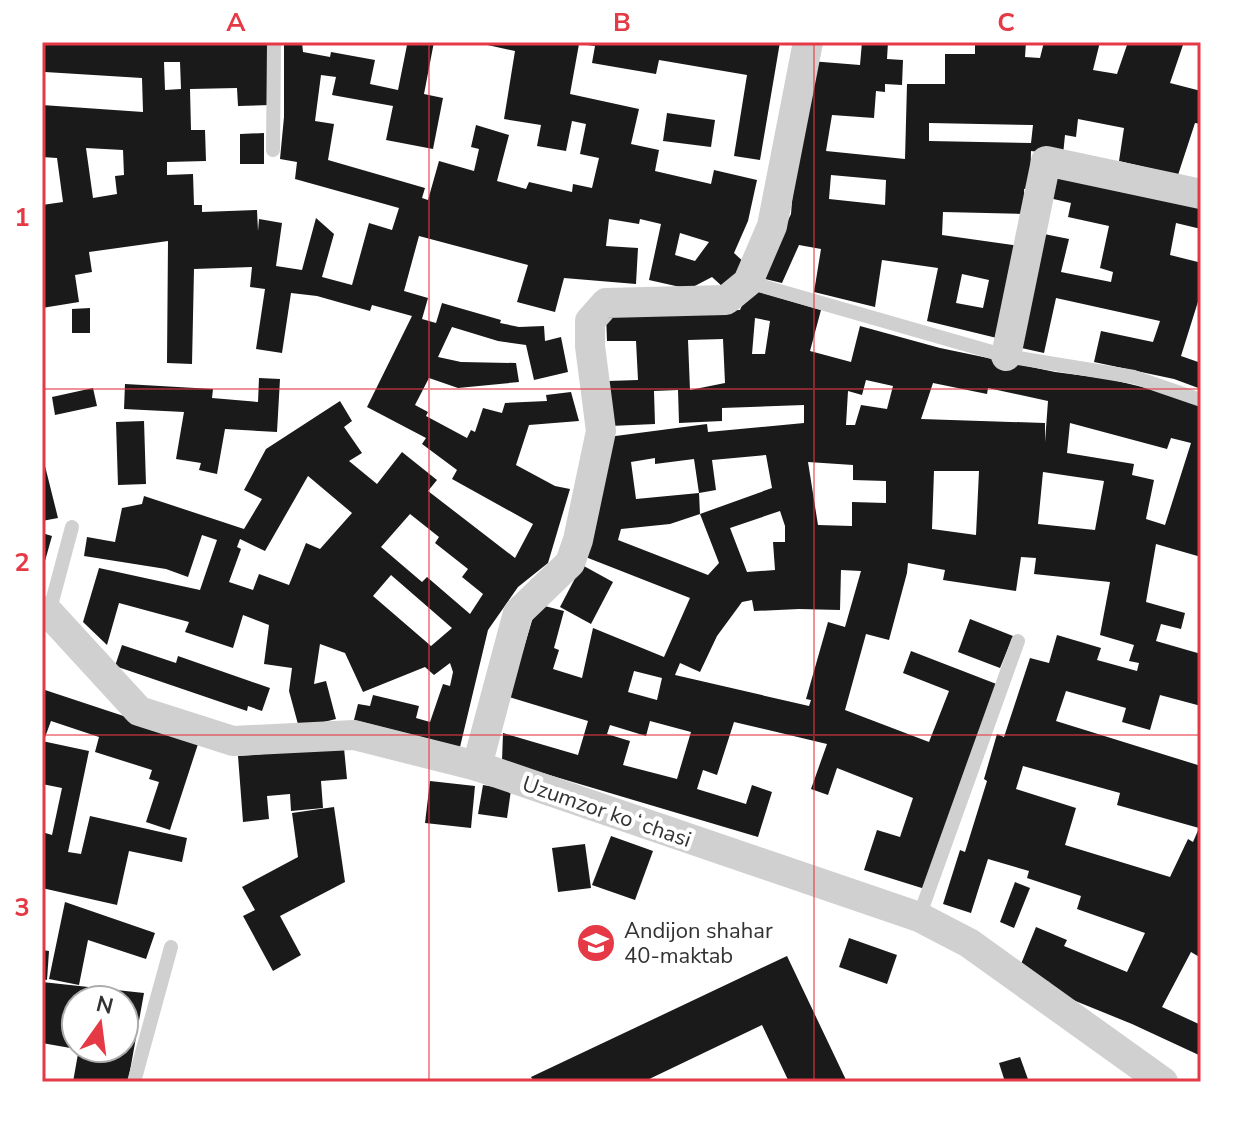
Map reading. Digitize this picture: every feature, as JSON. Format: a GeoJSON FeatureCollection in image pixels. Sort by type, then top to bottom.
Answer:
{"type":"FeatureCollection","features":[{"type":"Feature","properties":{"kind":"street"},"geometry":{"type":"LineString","coordinates":[[477,766],[518,613],[570,563],[578,540],[601,431],[590,346],[590,321],[606,303],[726,300],[748,282],[772,226],[808,42]]}},
{"type":"Feature","properties":{"kind":"street"},"geometry":{"type":"LineString","coordinates":[[1006,356],[1046,161],[1201,194]]}},
{"type":"Feature","properties":{"kind":"street","name":"Uzumzor koʻchasi"},"geometry":{"type":"LineString","coordinates":[[46,612],[139,711],[233,741],[354,735],[477,766],[919,917],[969,943],[1163,1082]]}},
{"type":"Feature","properties":{"kind":"lane"},"geometry":{"type":"LineString","coordinates":[[273,150],[274,42]]}},
{"type":"Feature","properties":{"kind":"lane"},"geometry":{"type":"LineString","coordinates":[[748,282],[1006,356],[1134,377],[1201,400]]}},
{"type":"Feature","properties":{"kind":"lane"},"geometry":{"type":"LineString","coordinates":[[46,612],[72,527]]}},
{"type":"Feature","properties":{"kind":"lane"},"geometry":{"type":"LineString","coordinates":[[919,917],[1018,641]]}},
{"type":"Feature","properties":{"kind":"lane"},"geometry":{"type":"LineString","coordinates":[[134,1082],[171,947]]}},
{"type":"Feature","properties":{"kind":"building"},"geometry":{"type":"Polygon","coordinates":[[[42,42],[269,42],[271,105],[238,106],[237,88],[190,89],[191,130],[205,130],[206,161],[167,162],[167,175],[193,174],[194,205],[202,205],[202,212],[257,210],[258,231],[259,219],[282,223],[276,266],[302,270],[316,218],[334,234],[322,277],[352,285],[369,223],[392,230],[399,208],[295,179],[297,162],[280,159],[284,117],[284,42],[302,42],[303,52],[330,57],[331,52],[375,60],[370,84],[398,90],[407,45],[402,42],[434,42],[424,94],[443,98],[433,149],[386,140],[393,106],[332,95],[336,77],[321,75],[315,121],[334,124],[328,160],[425,188],[422,198],[428,200],[439,161],[474,171],[479,149],[471,147],[476,125],[509,135],[497,181],[526,189],[529,182],[572,192],[573,184],[592,188],[599,158],[580,154],[586,124],[572,121],[566,151],[537,146],[541,125],[504,119],[515,51],[474,42],[780,42],[760,160],[734,156],[747,75],[659,60],[656,74],[592,63],[595,46],[579,44],[570,94],[639,109],[631,144],[659,150],[655,171],[711,184],[714,170],[757,180],[748,221],[734,253],[746,264],[724,288],[712,277],[689,289],[649,280],[661,224],[640,219],[639,224],[609,219],[606,246],[638,248],[636,284],[564,278],[555,312],[517,302],[528,265],[419,236],[404,291],[428,298],[422,319],[436,323],[442,303],[501,320],[500,323],[519,327],[544,326],[545,341],[561,337],[568,372],[534,380],[526,345],[498,341],[452,327],[438,357],[461,362],[516,363],[519,382],[458,388],[429,378],[415,405],[428,412],[426,416],[467,438],[471,430],[475,432],[483,408],[502,413],[505,403],[547,401],[546,395],[571,392],[579,421],[529,425],[516,465],[555,486],[570,489],[548,563],[518,587],[488,630],[460,747],[354,720],[358,704],[370,706],[373,695],[419,706],[416,718],[430,722],[443,684],[450,686],[453,672],[450,663],[434,675],[425,667],[363,692],[345,653],[320,644],[314,684],[326,681],[336,719],[299,728],[289,691],[292,668],[264,664],[269,625],[243,615],[233,648],[185,632],[189,622],[119,603],[107,645],[83,622],[99,568],[200,590],[217,540],[202,535],[188,577],[166,569],[84,556],[87,537],[115,542],[122,508],[142,504],[144,496],[244,529],[262,499],[244,490],[266,449],[340,401],[352,421],[344,427],[362,453],[349,461],[377,484],[402,452],[437,480],[428,491],[515,558],[533,524],[452,479],[457,470],[422,444],[426,438],[367,407],[412,316],[372,305],[370,311],[317,296],[291,293],[282,353],[256,349],[265,289],[250,287],[252,267],[194,269],[192,364],[167,363],[168,241],[89,252],[92,272],[75,275],[79,302],[42,308],[42,205],[63,202],[57,158],[42,157],[42,105],[143,112],[142,78],[45,72],[42,81],[42,42]],[[164,62],[165,90],[181,89],[180,62],[164,62]],[[86,148],[93,198],[117,194],[115,176],[124,175],[123,150],[86,148]],[[680,233],[675,255],[695,261],[709,242],[680,233]],[[308,476],[265,551],[240,539],[237,547],[241,549],[229,582],[253,590],[259,574],[289,585],[306,543],[320,549],[352,513],[308,476]],[[410,514],[381,547],[422,582],[427,577],[470,614],[483,594],[462,577],[468,569],[435,543],[439,537],[410,514]],[[391,575],[373,596],[431,646],[452,628],[391,575]]]}},
{"type":"Feature","properties":{"kind":"building"},"geometry":{"type":"Polygon","coordinates":[[[862,42],[888,42],[887,59],[903,60],[902,85],[885,84],[885,92],[876,91],[874,118],[832,115],[826,151],[905,159],[907,84],[945,84],[945,54],[975,54],[975,42],[1026,42],[1025,57],[1040,58],[1044,42],[1100,42],[1093,70],[1117,74],[1128,42],[1184,42],[1170,83],[1201,91],[1201,124],[1195,123],[1178,175],[1119,161],[1124,128],[1078,119],[1076,137],[1065,135],[1063,155],[1031,151],[1030,188],[1024,189],[1024,214],[943,212],[942,235],[1020,246],[1005,340],[927,321],[938,268],[882,260],[875,307],[814,292],[821,249],[799,245],[782,283],[761,278],[791,214],[796,149],[810,61],[860,65],[862,42]],[[929,123],[929,141],[1031,143],[1033,125],[929,123]],[[831,175],[829,199],[885,205],[886,180],[831,175]],[[962,274],[956,303],[983,308],[989,280],[962,274]]]}},
{"type":"Feature","properties":{"kind":"building"},"geometry":{"type":"Polygon","coordinates":[[[667,113],[715,120],[711,147],[663,141],[667,113]]]}},
{"type":"Feature","properties":{"kind":"building"},"geometry":{"type":"Polygon","coordinates":[[[264,133],[264,164],[240,164],[240,134],[264,133]]]}},
{"type":"Feature","properties":{"kind":"building"},"geometry":{"type":"Polygon","coordinates":[[[1056,168],[1201,201],[1201,229],[1176,223],[1170,255],[1198,262],[1201,254],[1201,292],[1181,356],[1201,363],[1201,389],[1174,379],[1094,362],[1101,331],[1153,342],[1160,321],[1056,298],[1044,353],[1017,347],[1044,234],[1069,239],[1061,272],[1111,282],[1113,272],[1100,268],[1109,226],[1068,217],[1071,203],[1049,198],[1056,168]]]}},
{"type":"Feature","properties":{"kind":"building"},"geometry":{"type":"Polygon","coordinates":[[[749,289],[821,310],[810,351],[851,362],[860,326],[940,348],[1055,372],[1109,379],[1163,392],[1201,406],[1201,557],[1156,544],[1146,602],[1185,613],[1181,629],[1161,624],[1156,641],[1201,654],[1201,706],[1160,695],[1150,730],[1122,722],[1126,708],[1066,691],[1056,721],[1201,766],[1201,958],[1191,952],[1162,1007],[1201,1025],[1201,1056],[1046,989],[1049,982],[1019,969],[1036,927],[1067,940],[1064,946],[1127,972],[1145,933],[1077,909],[1081,896],[1027,878],[1029,871],[988,859],[971,913],[943,904],[960,850],[965,852],[987,781],[984,779],[997,734],[1004,737],[1030,658],[1049,663],[1057,635],[1101,648],[1097,660],[1137,671],[1139,663],[1129,661],[1134,645],[1100,635],[1110,582],[1034,574],[1036,558],[1021,557],[1016,591],[943,580],[945,570],[908,563],[889,640],[866,634],[845,710],[929,742],[949,691],[903,673],[911,651],[999,685],[925,889],[864,870],[877,830],[900,837],[913,798],[837,768],[828,795],[811,789],[827,744],[734,722],[717,775],[703,770],[697,789],[746,804],[752,785],[772,792],[758,837],[502,761],[503,733],[578,755],[588,721],[509,697],[537,604],[564,611],[554,648],[559,650],[553,669],[582,678],[593,628],[664,657],[690,598],[583,556],[608,437],[707,424],[708,432],[804,423],[804,405],[722,408],[722,421],[679,423],[678,390],[654,391],[655,424],[610,426],[608,381],[638,380],[636,341],[607,341],[606,314],[740,310],[749,289]],[[755,318],[752,354],[765,354],[770,321],[755,318]],[[723,339],[688,340],[690,390],[725,383],[723,339]],[[866,380],[862,395],[848,391],[846,425],[855,425],[861,405],[887,409],[893,386],[866,380]],[[933,383],[921,419],[1045,423],[1045,442],[1048,401],[988,388],[987,394],[933,383]],[[1070,423],[1067,453],[1134,464],[1132,475],[1154,480],[1146,519],[1165,525],[1191,443],[1171,438],[1167,449],[1070,423]],[[766,455],[712,460],[716,490],[699,493],[700,514],[772,488],[766,455]],[[655,458],[631,462],[636,499],[699,493],[694,459],[655,464],[655,458]],[[808,462],[818,525],[852,526],[852,502],[886,503],[886,481],[853,480],[853,465],[808,462]],[[934,471],[932,529],[976,535],[979,471],[934,471]],[[1043,472],[1038,524],[1095,530],[1104,481],[1043,472]],[[780,511],[730,528],[747,572],[775,570],[773,542],[785,542],[785,526],[780,511]],[[700,514],[670,524],[621,529],[618,540],[708,575],[719,563],[700,514]],[[841,570],[840,610],[754,611],[752,600],[742,602],[717,636],[700,672],[680,663],[675,675],[809,706],[811,700],[806,699],[828,622],[845,627],[861,571],[841,570]],[[634,671],[628,692],[657,700],[662,678],[634,671]],[[650,721],[646,736],[610,725],[607,734],[630,741],[623,765],[677,779],[691,732],[650,721]],[[1023,766],[1016,789],[1076,808],[1065,845],[1170,877],[1188,839],[1193,842],[1199,828],[1117,805],[1120,793],[1023,766]]]}},
{"type":"Feature","properties":{"kind":"building"},"geometry":{"type":"Polygon","coordinates":[[[90,308],[90,333],[72,333],[72,309],[90,308]]]}},
{"type":"Feature","properties":{"kind":"building"},"geometry":{"type":"Polygon","coordinates":[[[259,378],[280,379],[277,432],[225,429],[217,474],[199,470],[201,463],[176,459],[184,412],[124,409],[125,384],[213,389],[212,398],[258,402],[259,378]]]}},
{"type":"Feature","properties":{"kind":"building"},"geometry":{"type":"Polygon","coordinates":[[[93,388],[97,406],[55,415],[52,397],[93,388]]]}},
{"type":"Feature","properties":{"kind":"building"},"geometry":{"type":"Polygon","coordinates":[[[144,421],[146,484],[118,485],[116,422],[144,421]]]}},
{"type":"Feature","properties":{"kind":"building"},"geometry":{"type":"Polygon","coordinates":[[[42,454],[58,518],[42,521],[42,454]]]}},
{"type":"Feature","properties":{"kind":"building"},"geometry":{"type":"Polygon","coordinates":[[[42,533],[52,536],[43,568],[42,568],[42,533]]]}},
{"type":"Feature","properties":{"kind":"building"},"geometry":{"type":"Polygon","coordinates":[[[582,565],[613,582],[591,624],[560,607],[582,565]]]}},
{"type":"Feature","properties":{"kind":"building"},"geometry":{"type":"Polygon","coordinates":[[[970,619],[1013,636],[1000,668],[958,652],[970,619]]]}},
{"type":"Feature","properties":{"kind":"building"},"geometry":{"type":"Polygon","coordinates":[[[122,645],[176,663],[178,656],[270,688],[262,711],[248,706],[247,711],[115,666],[122,645]]]}},
{"type":"Feature","properties":{"kind":"building"},"geometry":{"type":"Polygon","coordinates":[[[42,689],[199,741],[170,830],[146,822],[159,782],[149,779],[152,770],[95,752],[99,737],[51,721],[42,739],[42,689]]]}},
{"type":"Feature","properties":{"kind":"building"},"geometry":{"type":"Polygon","coordinates":[[[42,741],[89,751],[68,852],[81,854],[90,816],[187,838],[182,862],[129,851],[117,905],[42,888],[42,832],[52,835],[62,788],[42,784],[42,741]]]}},
{"type":"Feature","properties":{"kind":"building"},"geometry":{"type":"Polygon","coordinates":[[[344,748],[347,779],[321,781],[323,808],[291,811],[290,794],[267,796],[269,819],[243,822],[238,756],[344,748]]]}},
{"type":"Feature","properties":{"kind":"building"},"geometry":{"type":"Polygon","coordinates":[[[430,781],[475,786],[471,828],[425,823],[430,781]]]}},
{"type":"Feature","properties":{"kind":"building"},"geometry":{"type":"Polygon","coordinates":[[[483,785],[511,790],[507,818],[478,814],[483,785]]]}},
{"type":"Feature","properties":{"kind":"building"},"geometry":{"type":"Polygon","coordinates":[[[334,807],[345,882],[280,916],[301,955],[273,971],[243,916],[255,910],[242,887],[298,857],[292,813],[334,807]]]}},
{"type":"Feature","properties":{"kind":"building"},"geometry":{"type":"Polygon","coordinates":[[[611,836],[653,851],[635,900],[592,885],[611,836]]]}},
{"type":"Feature","properties":{"kind":"building"},"geometry":{"type":"Polygon","coordinates":[[[585,844],[591,888],[558,892],[552,848],[585,844]]]}},
{"type":"Feature","properties":{"kind":"building"},"geometry":{"type":"Polygon","coordinates":[[[1015,882],[1030,888],[1014,928],[1000,922],[1015,882]]]}},
{"type":"Feature","properties":{"kind":"building"},"geometry":{"type":"Polygon","coordinates":[[[65,902],[155,933],[146,959],[88,940],[79,984],[49,979],[65,902]]]}},
{"type":"Feature","properties":{"kind":"building"},"geometry":{"type":"Polygon","coordinates":[[[849,938],[897,955],[887,984],[839,967],[849,938]]]}},
{"type":"Feature","properties":{"kind":"building"},"geometry":{"type":"Polygon","coordinates":[[[42,950],[49,951],[47,980],[42,979],[42,950]]]}},
{"type":"Feature","properties":{"kind":"building"},"geometry":{"type":"Polygon","coordinates":[[[787,956],[847,1082],[789,1082],[762,1025],[643,1082],[534,1082],[531,1077],[787,956]]]}},
{"type":"Feature","properties":{"kind":"building"},"geometry":{"type":"Polygon","coordinates":[[[42,982],[61,984],[60,1046],[42,1043],[42,982]]]}},
{"type":"Feature","properties":{"kind":"building"},"geometry":{"type":"Polygon","coordinates":[[[140,993],[144,993],[140,1015],[140,993]]]}},
{"type":"Feature","properties":{"kind":"building"},"geometry":{"type":"Polygon","coordinates":[[[1020,1057],[1029,1082],[1005,1082],[999,1063],[1020,1057]]]}},
{"type":"Feature","properties":{"kind":"building"},"geometry":{"type":"Polygon","coordinates":[[[76,1064],[131,1064],[128,1082],[73,1082],[76,1064]]]}},
{"type":"Feature","properties":{"kind":"place","name":"Andijon shahar 40-maktab"},"geometry":{"type":"Point","coordinates":[596,943]}}]}
